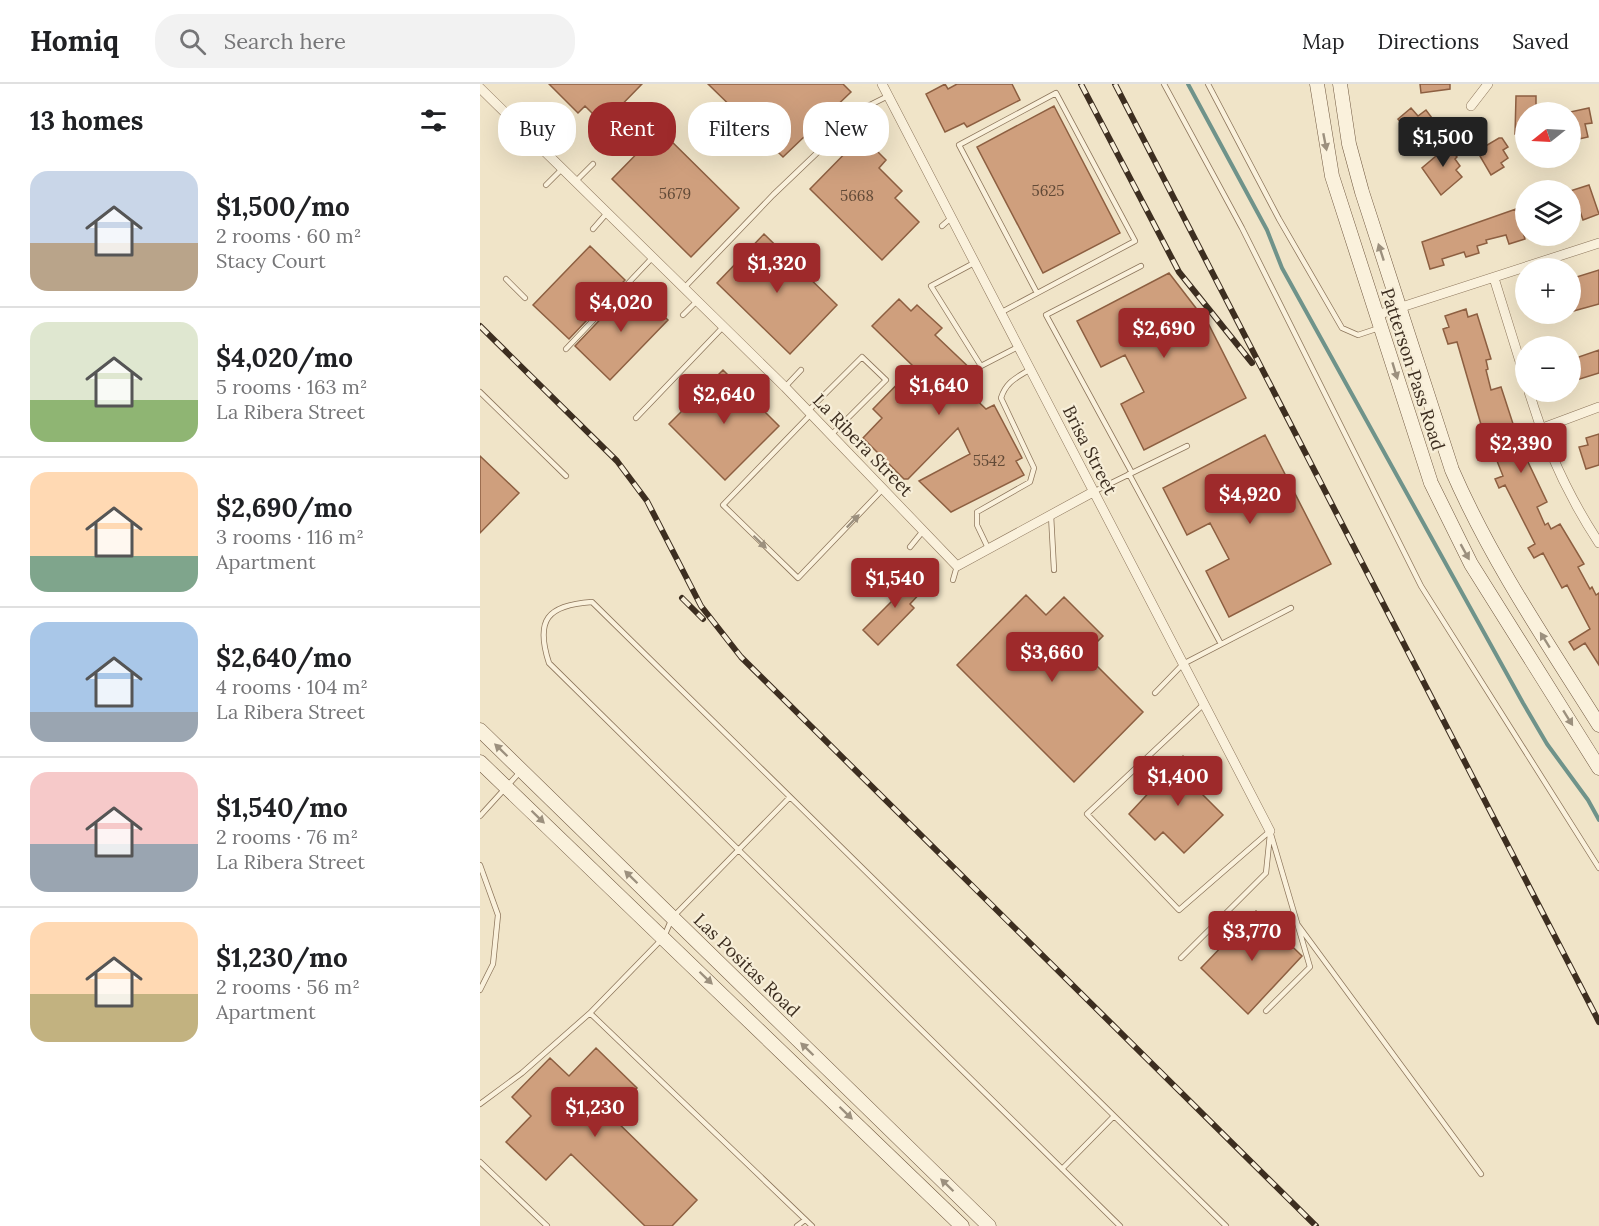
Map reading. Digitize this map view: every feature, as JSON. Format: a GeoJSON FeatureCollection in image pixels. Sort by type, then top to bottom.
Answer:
{"type":"FeatureCollection","features":[{"type":"Feature","properties":{"kind":"main road","name":"Patterson Pass Road"},"geometry":{"type":"LineString","coordinates":[[1317,84],[1332,176],[1417,443],[1451,527],[1471,564],[1599,768]]}},
{"type":"Feature","properties":{"kind":"main road","name":"Patterson Pass Road"},"geometry":{"type":"LineString","coordinates":[[1340,84],[1355,168],[1439,433],[1466,504],[1504,575],[1599,725]]}},
{"type":"Feature","properties":{"kind":"main road","name":"Las Positas Road"},"geometry":{"type":"LineString","coordinates":[[480,730],[989,1226]]}},
{"type":"Feature","properties":{"kind":"main road"},"geometry":{"type":"LineString","coordinates":[[480,762],[962,1226]]}},
{"type":"Feature","properties":{"kind":"street","name":"Brisa Street"},"geometry":{"type":"LineString","coordinates":[[882,84],[1270,831]]}},
{"type":"Feature","properties":{"kind":"street"},"geometry":{"type":"LineString","coordinates":[[1471,106],[1488,84]]}},
{"type":"Feature","properties":{"kind":"street","name":"La Ribera Street"},"geometry":{"type":"LineString","coordinates":[[480,88],[785,387],[957,566]]}},
{"type":"Feature","properties":{"kind":"street"},"geometry":{"type":"LineString","coordinates":[[1379,321],[1398,308],[1599,243]]}},
{"type":"Feature","properties":{"kind":"street"},"geometry":{"type":"LineString","coordinates":[[1494,278],[1515,346]]}},
{"type":"Feature","properties":{"kind":"street"},"geometry":{"type":"LineString","coordinates":[[1532,402],[1540,429],[1561,477],[1599,543]]}},
{"type":"Feature","properties":{"kind":"street"},"geometry":{"type":"LineString","coordinates":[[1540,429],[1599,407]]}},
{"type":"Feature","properties":{"kind":"street"},"geometry":{"type":"LineString","coordinates":[[957,566],[1093,492]]}},
{"type":"Feature","properties":{"kind":"lane"},"geometry":{"type":"LineString","coordinates":[[1164,84],[1242,228],[1421,586],[1599,868]]}},
{"type":"Feature","properties":{"kind":"lane"},"geometry":{"type":"LineString","coordinates":[[1208,84],[1280,219],[1342,328],[1358,334],[1379,321]]}},
{"type":"Feature","properties":{"kind":"lane"},"geometry":{"type":"LineString","coordinates":[[1000,313],[1134,241],[1056,93],[958,145],[1037,293]]}},
{"type":"Feature","properties":{"kind":"lane"},"geometry":{"type":"LineString","coordinates":[[684,288],[773,195],[864,108],[888,96]]}},
{"type":"Feature","properties":{"kind":"lane"},"geometry":{"type":"LineString","coordinates":[[575,182],[593,164]]}},
{"type":"Feature","properties":{"kind":"lane"},"geometry":{"type":"LineString","coordinates":[[546,185],[562,169]]}},
{"type":"Feature","properties":{"kind":"lane"},"geometry":{"type":"LineString","coordinates":[[593,229],[608,213]]}},
{"type":"Feature","properties":{"kind":"lane"},"geometry":{"type":"LineString","coordinates":[[942,226],[951,218]]}},
{"type":"Feature","properties":{"kind":"lane"},"geometry":{"type":"LineString","coordinates":[[566,349],[653,257]]}},
{"type":"Feature","properties":{"kind":"lane"},"geometry":{"type":"LineString","coordinates":[[974,263],[931,286],[981,366],[1018,347]]}},
{"type":"Feature","properties":{"kind":"lane"},"geometry":{"type":"LineString","coordinates":[[1141,266],[1046,315],[1221,644]]}},
{"type":"Feature","properties":{"kind":"lane"},"geometry":{"type":"LineString","coordinates":[[506,279],[525,298]]}},
{"type":"Feature","properties":{"kind":"lane"},"geometry":{"type":"LineString","coordinates":[[683,315],[697,301]]}},
{"type":"Feature","properties":{"kind":"lane"},"geometry":{"type":"LineString","coordinates":[[636,418],[723,327]]}},
{"type":"Feature","properties":{"kind":"lane"},"geometry":{"type":"LineString","coordinates":[[831,435],[886,380],[862,357],[723,505],[798,578],[883,489]]}},
{"type":"Feature","properties":{"kind":"lane"},"geometry":{"type":"LineString","coordinates":[[785,387],[801,370]]}},
{"type":"Feature","properties":{"kind":"lane"},"geometry":{"type":"LineString","coordinates":[[988,549],[977,525],[977,512],[1030,482],[1034,473],[1030,459],[1002,398],[1004,388],[1011,380],[1029,370]]}},
{"type":"Feature","properties":{"kind":"lane"},"geometry":{"type":"LineString","coordinates":[[480,392],[566,476]]}},
{"type":"Feature","properties":{"kind":"lane"},"geometry":{"type":"LineString","coordinates":[[1093,492],[1187,446]]}},
{"type":"Feature","properties":{"kind":"lane"},"geometry":{"type":"LineString","coordinates":[[1050,515],[1054,570]]}},
{"type":"Feature","properties":{"kind":"lane"},"geometry":{"type":"LineString","coordinates":[[910,547],[923,531]]}},
{"type":"Feature","properties":{"kind":"lane"},"geometry":{"type":"LineString","coordinates":[[953,580],[957,566]]}},
{"type":"Feature","properties":{"kind":"lane"},"geometry":{"type":"LineString","coordinates":[[1120,1226],[549,663],[542,639],[546,621],[555,610],[574,603],[591,602],[1226,1226]]}},
{"type":"Feature","properties":{"kind":"lane"},"geometry":{"type":"LineString","coordinates":[[1155,693],[1183,664],[1291,608]]}},
{"type":"Feature","properties":{"kind":"lane"},"geometry":{"type":"LineString","coordinates":[[1205,703],[1087,814],[1179,910],[1270,831]]}},
{"type":"Feature","properties":{"kind":"lane"},"geometry":{"type":"LineString","coordinates":[[480,816],[521,771]]}},
{"type":"Feature","properties":{"kind":"lane"},"geometry":{"type":"LineString","coordinates":[[480,1104],[522,1073],[590,1013],[664,937],[672,918],[790,797]]}},
{"type":"Feature","properties":{"kind":"lane"},"geometry":{"type":"LineString","coordinates":[[1266,1011],[1310,967],[1270,831]]}},
{"type":"Feature","properties":{"kind":"lane"},"geometry":{"type":"LineString","coordinates":[[1181,958],[1266,873],[1270,831]]}},
{"type":"Feature","properties":{"kind":"lane"},"geometry":{"type":"LineString","coordinates":[[480,865],[498,915],[493,964],[480,990]]}},
{"type":"Feature","properties":{"kind":"lane"},"geometry":{"type":"LineString","coordinates":[[1298,925],[1481,1174]]}},
{"type":"Feature","properties":{"kind":"lane"},"geometry":{"type":"LineString","coordinates":[[590,1013],[812,1226]]}},
{"type":"Feature","properties":{"kind":"lane"},"geometry":{"type":"LineString","coordinates":[[1062,1169],[1114,1116]]}},
{"type":"Feature","properties":{"kind":"lane"},"geometry":{"type":"LineString","coordinates":[[480,1162],[547,1226]]}},
{"type":"Feature","properties":{"kind":"lane"},"geometry":{"type":"LineString","coordinates":[[797,1226],[805,1220]]}},
{"type":"Feature","properties":{"kind":"building"},"geometry":{"type":"Polygon","coordinates":[[[549,84],[642,84],[624,102],[588,102],[588,109],[585,106],[578,113],[576,102],[567,102],[549,84]]]}},
{"type":"Feature","properties":{"kind":"building"},"geometry":{"type":"Polygon","coordinates":[[[708,84],[843,84],[851,92],[841,102],[803,102],[803,138],[791,149],[791,102],[726,102],[708,84]]]}},
{"type":"Feature","properties":{"kind":"building"},"geometry":{"type":"Polygon","coordinates":[[[945,84],[948,89],[957,84],[1012,84],[1020,100],[967,127],[964,123],[945,132],[926,94],[945,84]]]}},
{"type":"Feature","properties":{"kind":"building"},"geometry":{"type":"Polygon","coordinates":[[[1420,84],[1450,84],[1450,89],[1421,93],[1420,84]]]}},
{"type":"Feature","properties":{"kind":"building"},"geometry":{"type":"Polygon","coordinates":[[[1516,96],[1536,96],[1536,102],[1516,102],[1516,96]]]}},
{"type":"Feature","properties":{"kind":"building"},"geometry":{"type":"Polygon","coordinates":[[[1054,106],[1120,233],[1043,273],[977,147],[1054,106]]]}},
{"type":"Feature","properties":{"kind":"building"},"geometry":{"type":"Polygon","coordinates":[[[1411,108],[1418,116],[1426,110],[1435,122],[1430,130],[1428,127],[1413,138],[1398,119],[1411,108]]]}},
{"type":"Feature","properties":{"kind":"building"},"geometry":{"type":"Polygon","coordinates":[[[1589,108],[1592,123],[1585,124],[1588,137],[1581,139],[1581,110],[1589,108]]]}},
{"type":"Feature","properties":{"kind":"building"},"geometry":{"type":"Polygon","coordinates":[[[1502,138],[1508,147],[1503,150],[1508,158],[1501,163],[1504,167],[1491,175],[1477,151],[1502,138]]]}},
{"type":"Feature","properties":{"kind":"building"},"geometry":{"type":"Polygon","coordinates":[[[1444,141],[1457,157],[1455,159],[1460,166],[1456,170],[1462,177],[1441,195],[1422,168],[1436,156],[1432,151],[1444,141]]]}},
{"type":"Feature","properties":{"kind":"building"},"geometry":{"type":"Polygon","coordinates":[[[676,146],[739,208],[691,257],[612,179],[635,156],[676,156],[676,146]]]}},
{"type":"Feature","properties":{"kind":"building"},"geometry":{"type":"Polygon","coordinates":[[[842,156],[882,156],[886,160],[879,168],[902,191],[895,198],[919,222],[882,260],[810,189],[842,156]]]}},
{"type":"Feature","properties":{"kind":"building"},"geometry":{"type":"Polygon","coordinates":[[[1589,185],[1599,214],[1583,220],[1581,214],[1581,188],[1589,185]]]}},
{"type":"Feature","properties":{"kind":"building"},"geometry":{"type":"Polygon","coordinates":[[[1515,209],[1515,242],[1509,244],[1506,235],[1486,240],[1487,243],[1477,246],[1479,253],[1466,257],[1464,252],[1442,259],[1444,265],[1430,269],[1422,242],[1515,209]]]}},
{"type":"Feature","properties":{"kind":"building"},"geometry":{"type":"Polygon","coordinates":[[[764,234],[837,305],[790,354],[717,283],[764,234]]]}},
{"type":"Feature","properties":{"kind":"building"},"geometry":{"type":"Polygon","coordinates":[[[590,246],[625,280],[569,339],[533,305],[590,246]]]}},
{"type":"Feature","properties":{"kind":"building"},"geometry":{"type":"Polygon","coordinates":[[[1599,270],[1599,304],[1581,309],[1581,276],[1599,270]]]}},
{"type":"Feature","properties":{"kind":"building"},"geometry":{"type":"Polygon","coordinates":[[[1169,273],[1209,325],[1246,398],[1144,450],[1121,404],[1144,392],[1125,355],[1101,367],[1077,321],[1169,273]]]}},
{"type":"Feature","properties":{"kind":"building"},"geometry":{"type":"Polygon","coordinates":[[[632,286],[668,320],[610,380],[575,346],[632,286]]]}},
{"type":"Feature","properties":{"kind":"building"},"geometry":{"type":"Polygon","coordinates":[[[899,299],[911,311],[917,305],[942,328],[935,335],[977,375],[964,388],[986,409],[994,405],[1022,458],[1016,461],[1024,475],[951,512],[919,481],[970,454],[958,428],[908,479],[904,479],[863,438],[882,418],[873,409],[914,367],[872,326],[899,299]]]}},
{"type":"Feature","properties":{"kind":"building"},"geometry":{"type":"Polygon","coordinates":[[[1466,309],[1468,317],[1477,314],[1491,359],[1486,360],[1488,369],[1486,370],[1491,390],[1501,387],[1517,436],[1511,438],[1521,462],[1527,460],[1547,502],[1537,507],[1545,525],[1548,523],[1551,529],[1560,524],[1584,564],[1578,567],[1590,589],[1592,587],[1596,595],[1599,593],[1599,665],[1585,643],[1574,650],[1569,642],[1590,629],[1567,585],[1562,588],[1543,553],[1534,558],[1528,548],[1535,544],[1505,485],[1499,488],[1495,479],[1503,476],[1493,451],[1489,452],[1457,342],[1448,344],[1443,329],[1449,327],[1445,316],[1466,309]]]}},
{"type":"Feature","properties":{"kind":"building"},"geometry":{"type":"Polygon","coordinates":[[[1599,350],[1599,373],[1581,379],[1581,356],[1599,350]]]}},
{"type":"Feature","properties":{"kind":"building"},"geometry":{"type":"Polygon","coordinates":[[[723,370],[779,426],[725,480],[669,424],[723,370]]]}},
{"type":"Feature","properties":{"kind":"building"},"geometry":{"type":"Polygon","coordinates":[[[1599,434],[1599,465],[1586,469],[1579,447],[1588,445],[1586,438],[1599,434]]]}},
{"type":"Feature","properties":{"kind":"building"},"geometry":{"type":"Polygon","coordinates":[[[1265,435],[1331,564],[1229,617],[1206,571],[1229,559],[1210,523],[1187,535],[1163,488],[1265,435]]]}},
{"type":"Feature","properties":{"kind":"building"},"geometry":{"type":"Polygon","coordinates":[[[480,456],[519,493],[480,533],[480,456]]]}},
{"type":"Feature","properties":{"kind":"building"},"geometry":{"type":"Polygon","coordinates":[[[908,571],[925,588],[910,604],[914,608],[878,645],[863,630],[900,593],[893,586],[908,571]]]}},
{"type":"Feature","properties":{"kind":"building"},"geometry":{"type":"Polygon","coordinates":[[[1026,595],[1046,615],[1064,597],[1103,636],[1085,654],[1143,712],[1074,782],[957,665],[1026,595]]]}},
{"type":"Feature","properties":{"kind":"building"},"geometry":{"type":"Polygon","coordinates":[[[1183,756],[1201,774],[1198,777],[1208,786],[1201,793],[1223,815],[1184,853],[1163,832],[1155,840],[1129,814],[1183,756]]]}},
{"type":"Feature","properties":{"kind":"building"},"geometry":{"type":"Polygon","coordinates":[[[1256,911],[1302,956],[1248,1014],[1201,968],[1256,911]]]}},
{"type":"Feature","properties":{"kind":"building"},"geometry":{"type":"Polygon","coordinates":[[[596,1048],[637,1088],[609,1114],[697,1200],[672,1226],[645,1226],[571,1154],[546,1180],[506,1142],[531,1116],[512,1097],[550,1058],[569,1076],[596,1048]]]}},
{"type":"Feature","properties":{"kind":"waterway"},"geometry":{"type":"LineString","coordinates":[[1188,84],[1267,230],[1282,268],[1523,703],[1547,744],[1588,800],[1599,820]]}},
{"type":"Feature","properties":{"kind":"railway"},"geometry":{"type":"LineString","coordinates":[[1081,84],[1179,272],[1252,363]]}},
{"type":"Feature","properties":{"kind":"railway"},"geometry":{"type":"LineString","coordinates":[[1115,84],[1599,1022]]}},
{"type":"Feature","properties":{"kind":"railway"},"geometry":{"type":"LineString","coordinates":[[480,326],[617,461],[647,501],[701,606],[741,657],[1316,1226]]}},
{"type":"Feature","properties":{"kind":"railway"},"geometry":{"type":"LineString","coordinates":[[682,598],[703,619]]}}]}
